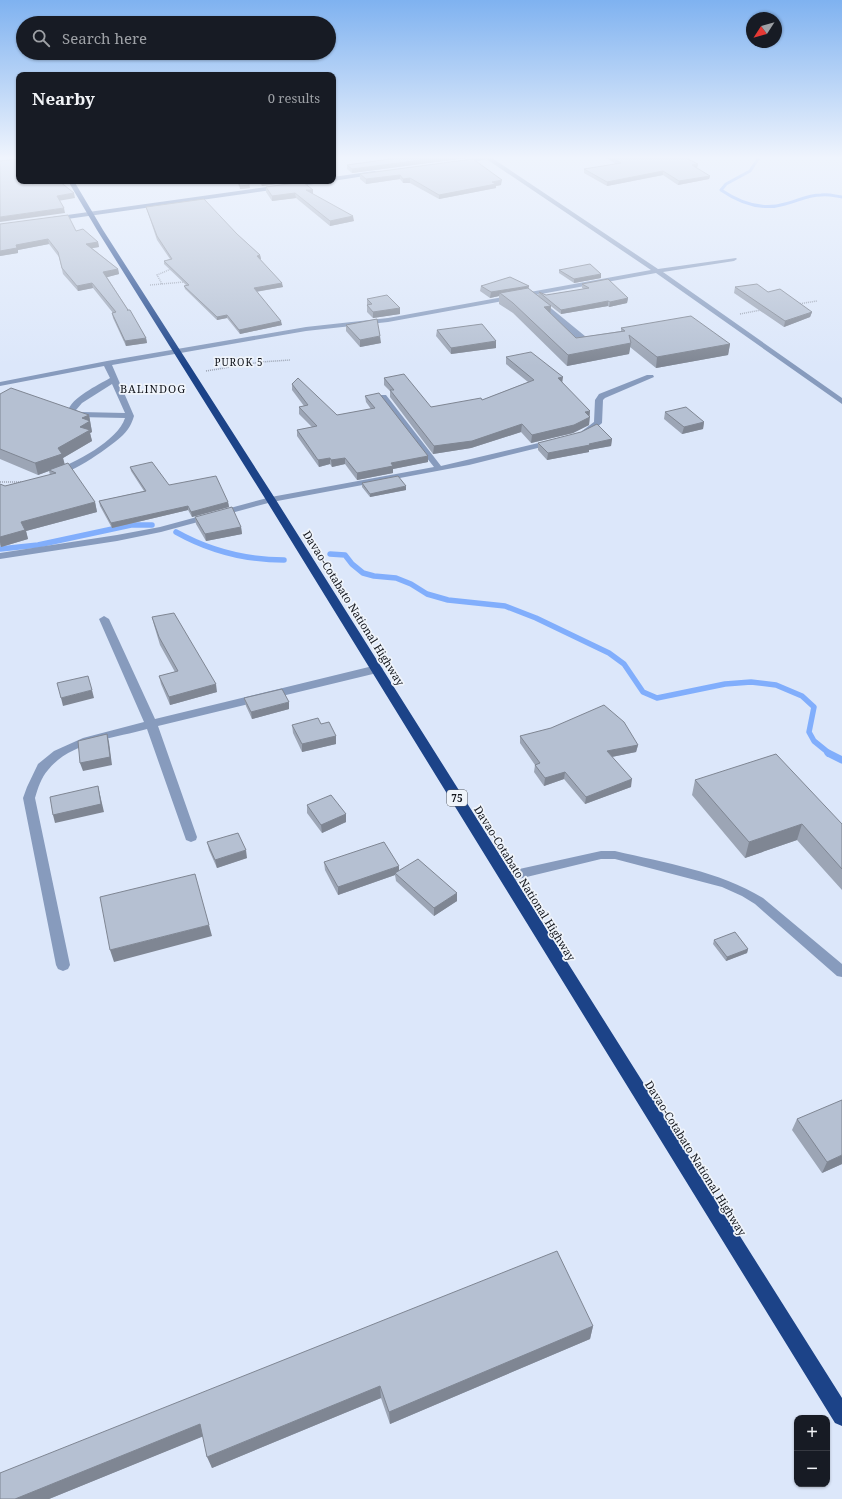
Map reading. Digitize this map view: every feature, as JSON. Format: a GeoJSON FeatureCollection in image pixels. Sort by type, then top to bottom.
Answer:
{"type":"FeatureCollection","features":[{"type":"Feature","properties":{"kind":"highway","name":"Davao-Cotabato National Highway"},"geometry":{"type":"LineString","coordinates":[[98,226],[377,669],[842,1416]]}},
{"type":"Feature","properties":{"kind":"street"},"geometry":{"type":"LineString","coordinates":[[590,226],[657,271],[842,402]]}},
{"type":"Feature","properties":{"kind":"street"},"geometry":{"type":"LineString","coordinates":[[0,384],[107,363],[306,329],[372,322],[530,295],[657,271],[734,259]]}},
{"type":"Feature","properties":{"kind":"street"},"geometry":{"type":"LineString","coordinates":[[530,295],[588,343]]}},
{"type":"Feature","properties":{"kind":"street"},"geometry":{"type":"LineString","coordinates":[[41,478],[61,472],[86,460],[122,431],[129,423],[130,416],[107,363]]}},
{"type":"Feature","properties":{"kind":"street"},"geometry":{"type":"LineString","coordinates":[[114,379],[79,401],[72,407],[72,411],[79,414],[130,416]]}},
{"type":"Feature","properties":{"kind":"street"},"geometry":{"type":"LineString","coordinates":[[104,619],[151,724],[191,837]]}},
{"type":"Feature","properties":{"kind":"street"},"geometry":{"type":"LineString","coordinates":[[63,965],[29,798],[34,781],[40,770],[51,758],[84,743],[151,724],[377,669]]}},
{"type":"Feature","properties":{"kind":"lane"},"geometry":{"type":"LineString","coordinates":[[577,436],[593,428],[598,423],[599,400],[602,396],[650,377]]}},
{"type":"Feature","properties":{"kind":"lane"},"geometry":{"type":"LineString","coordinates":[[383,397],[439,468]]}},
{"type":"Feature","properties":{"kind":"lane"},"geometry":{"type":"LineString","coordinates":[[0,556],[118,538],[271,500],[362,484],[487,459],[562,440]]}},
{"type":"Feature","properties":{"kind":"lane"},"geometry":{"type":"LineString","coordinates":[[506,876],[601,855],[615,855],[725,883],[759,901],[842,972]]}},
{"type":"Feature","properties":{"kind":"path"},"geometry":{"type":"LineString","coordinates":[[162,284],[157,275],[171,269]]}},
{"type":"Feature","properties":{"kind":"path"},"geometry":{"type":"LineString","coordinates":[[135,287],[189,281]]}},
{"type":"Feature","properties":{"kind":"path"},"geometry":{"type":"LineString","coordinates":[[795,304],[817,301]]}},
{"type":"Feature","properties":{"kind":"path"},"geometry":{"type":"LineString","coordinates":[[721,317],[765,310]]}},
{"type":"Feature","properties":{"kind":"path"},"geometry":{"type":"LineString","coordinates":[[192,374],[249,364],[290,360]]}},
{"type":"Feature","properties":{"kind":"path"},"geometry":{"type":"LineString","coordinates":[[0,482],[20,483],[41,478]]}},
{"type":"Feature","properties":{"kind":"building"},"geometry":{"type":"Polygon","coordinates":[[[0,226],[73,226],[76,231],[83,229],[98,242],[86,244],[118,269],[103,272],[128,310],[130,310],[146,338],[125,341],[112,313],[116,312],[92,283],[77,286],[62,268],[58,252],[48,239],[16,245],[17,248],[0,251],[0,226]]]}},
{"type":"Feature","properties":{"kind":"building"},"geometry":{"type":"Polygon","coordinates":[[[153,226],[229,226],[260,255],[257,256],[282,283],[254,288],[281,321],[239,330],[227,315],[217,317],[184,286],[189,285],[164,261],[172,259],[157,236],[153,226]]]}},
{"type":"Feature","properties":{"kind":"building"},"geometry":{"type":"Polygon","coordinates":[[[590,264],[601,274],[574,279],[559,270],[590,264]]]}},
{"type":"Feature","properties":{"kind":"building"},"geometry":{"type":"Polygon","coordinates":[[[510,277],[529,286],[491,292],[481,286],[510,277]]]}},
{"type":"Feature","properties":{"kind":"building"},"geometry":{"type":"Polygon","coordinates":[[[608,279],[628,298],[561,310],[539,292],[546,295],[589,288],[582,284],[608,279]]]}},
{"type":"Feature","properties":{"kind":"building"},"geometry":{"type":"Polygon","coordinates":[[[757,284],[768,292],[780,289],[812,312],[785,321],[735,287],[757,284]]]}},
{"type":"Feature","properties":{"kind":"building"},"geometry":{"type":"Polygon","coordinates":[[[528,288],[551,306],[544,307],[576,338],[625,331],[621,328],[691,316],[730,344],[657,357],[629,335],[631,343],[568,355],[513,303],[500,293],[528,288]]]}},
{"type":"Feature","properties":{"kind":"building"},"geometry":{"type":"Polygon","coordinates":[[[387,295],[400,308],[373,312],[367,305],[372,304],[367,299],[387,295]]]}},
{"type":"Feature","properties":{"kind":"building"},"geometry":{"type":"Polygon","coordinates":[[[377,319],[380,336],[360,340],[346,325],[377,319]]]}},
{"type":"Feature","properties":{"kind":"building"},"geometry":{"type":"Polygon","coordinates":[[[482,324],[496,341],[451,348],[437,330],[482,324]]]}},
{"type":"Feature","properties":{"kind":"building"},"geometry":{"type":"Polygon","coordinates":[[[531,352],[563,377],[558,378],[590,411],[585,412],[590,417],[574,425],[532,435],[522,424],[472,441],[434,446],[390,390],[394,390],[384,378],[404,374],[431,407],[481,398],[482,400],[534,380],[506,357],[531,352]]]}},
{"type":"Feature","properties":{"kind":"building"},"geometry":{"type":"Polygon","coordinates":[[[298,378],[337,415],[375,408],[365,396],[379,393],[428,456],[391,463],[393,466],[357,473],[345,458],[318,460],[297,430],[317,426],[299,407],[308,405],[292,384],[298,378]]]}},
{"type":"Feature","properties":{"kind":"building"},"geometry":{"type":"Polygon","coordinates":[[[11,388],[89,415],[82,418],[90,421],[80,427],[90,430],[58,448],[62,454],[35,463],[0,449],[0,394],[11,388]]]}},
{"type":"Feature","properties":{"kind":"building"},"geometry":{"type":"Polygon","coordinates":[[[686,407],[704,422],[684,427],[665,412],[686,407]]]}},
{"type":"Feature","properties":{"kind":"building"},"geometry":{"type":"Polygon","coordinates":[[[597,424],[612,439],[548,453],[538,443],[581,432],[597,424]]]}},
{"type":"Feature","properties":{"kind":"building"},"geometry":{"type":"Polygon","coordinates":[[[152,462],[169,485],[216,476],[228,502],[191,512],[188,506],[111,523],[99,501],[146,491],[130,467],[152,462]]]}},
{"type":"Feature","properties":{"kind":"building"},"geometry":{"type":"Polygon","coordinates":[[[68,463],[95,502],[21,522],[25,530],[0,537],[0,484],[5,486],[56,473],[49,470],[68,463]]]}},
{"type":"Feature","properties":{"kind":"building"},"geometry":{"type":"Polygon","coordinates":[[[398,476],[406,486],[370,494],[362,483],[398,476]]]}},
{"type":"Feature","properties":{"kind":"building"},"geometry":{"type":"Polygon","coordinates":[[[232,507],[241,527],[205,534],[195,517],[232,507]]]}},
{"type":"Feature","properties":{"kind":"building"},"geometry":{"type":"Polygon","coordinates":[[[174,613],[216,684],[169,697],[159,676],[178,671],[159,637],[152,617],[174,613]]]}},
{"type":"Feature","properties":{"kind":"building"},"geometry":{"type":"Polygon","coordinates":[[[88,676],[92,690],[61,698],[57,683],[88,676]]]}},
{"type":"Feature","properties":{"kind":"building"},"geometry":{"type":"Polygon","coordinates":[[[282,689],[289,702],[251,712],[244,698],[282,689]]]}},
{"type":"Feature","properties":{"kind":"building"},"geometry":{"type":"Polygon","coordinates":[[[604,705],[624,722],[638,745],[607,751],[632,779],[586,797],[565,772],[545,778],[535,765],[540,763],[520,736],[551,728],[604,705]]]}},
{"type":"Feature","properties":{"kind":"building"},"geometry":{"type":"Polygon","coordinates":[[[318,718],[321,724],[329,722],[336,736],[302,744],[292,725],[318,718]]]}},
{"type":"Feature","properties":{"kind":"building"},"geometry":{"type":"Polygon","coordinates":[[[107,734],[110,757],[80,763],[78,741],[107,734]]]}},
{"type":"Feature","properties":{"kind":"building"},"geometry":{"type":"Polygon","coordinates":[[[776,754],[842,824],[842,869],[802,824],[749,842],[695,780],[776,754]]]}},
{"type":"Feature","properties":{"kind":"building"},"geometry":{"type":"Polygon","coordinates":[[[98,786],[101,804],[53,815],[50,797],[98,786]]]}},
{"type":"Feature","properties":{"kind":"building"},"geometry":{"type":"Polygon","coordinates":[[[331,795],[346,814],[321,825],[307,805],[331,795]]]}},
{"type":"Feature","properties":{"kind":"building"},"geometry":{"type":"Polygon","coordinates":[[[238,833],[246,850],[215,860],[207,842],[238,833]]]}},
{"type":"Feature","properties":{"kind":"building"},"geometry":{"type":"Polygon","coordinates":[[[384,842],[399,866],[338,887],[324,862],[384,842]]]}},
{"type":"Feature","properties":{"kind":"building"},"geometry":{"type":"Polygon","coordinates":[[[418,859],[457,893],[434,908],[395,873],[418,859]]]}},
{"type":"Feature","properties":{"kind":"building"},"geometry":{"type":"Polygon","coordinates":[[[195,874],[209,925],[110,950],[100,897],[195,874]]]}},
{"type":"Feature","properties":{"kind":"building"},"geometry":{"type":"Polygon","coordinates":[[[735,932],[748,949],[727,957],[714,940],[735,932]]]}},
{"type":"Feature","properties":{"kind":"building"},"geometry":{"type":"Polygon","coordinates":[[[842,1100],[842,1155],[827,1162],[797,1119],[842,1100]]]}},
{"type":"Feature","properties":{"kind":"building"},"geometry":{"type":"Polygon","coordinates":[[[557,1251],[593,1326],[389,1412],[380,1386],[207,1457],[200,1424],[15,1499],[0,1499],[0,1473],[557,1251]]]}},
{"type":"Feature","properties":{"kind":"waterway"},"geometry":{"type":"LineString","coordinates":[[0,549],[38,545],[131,525],[152,525]]}},
{"type":"Feature","properties":{"kind":"waterway"},"geometry":{"type":"LineString","coordinates":[[176,532],[189,539],[228,553],[270,560],[284,560]]}},
{"type":"Feature","properties":{"kind":"waterway"},"geometry":{"type":"LineString","coordinates":[[330,554],[345,555],[352,564],[363,573],[374,576],[396,578],[411,584],[427,594],[448,600],[505,606],[536,618],[609,653],[624,664],[643,692],[657,698],[725,684],[751,682],[776,685],[802,696],[814,707],[809,732],[814,741],[830,754]]}},
{"type":"Feature","properties":{"kind":"waterway"},"geometry":{"type":"LineString","coordinates":[[830,754],[842,760]]}},
{"type":"Feature","properties":{"kind":"district","name":"PUROK 5"},"geometry":{"type":"Point","coordinates":[239,362]}},
{"type":"Feature","properties":{"kind":"district","name":"BALINDOG"},"geometry":{"type":"Point","coordinates":[153,388]}}]}
